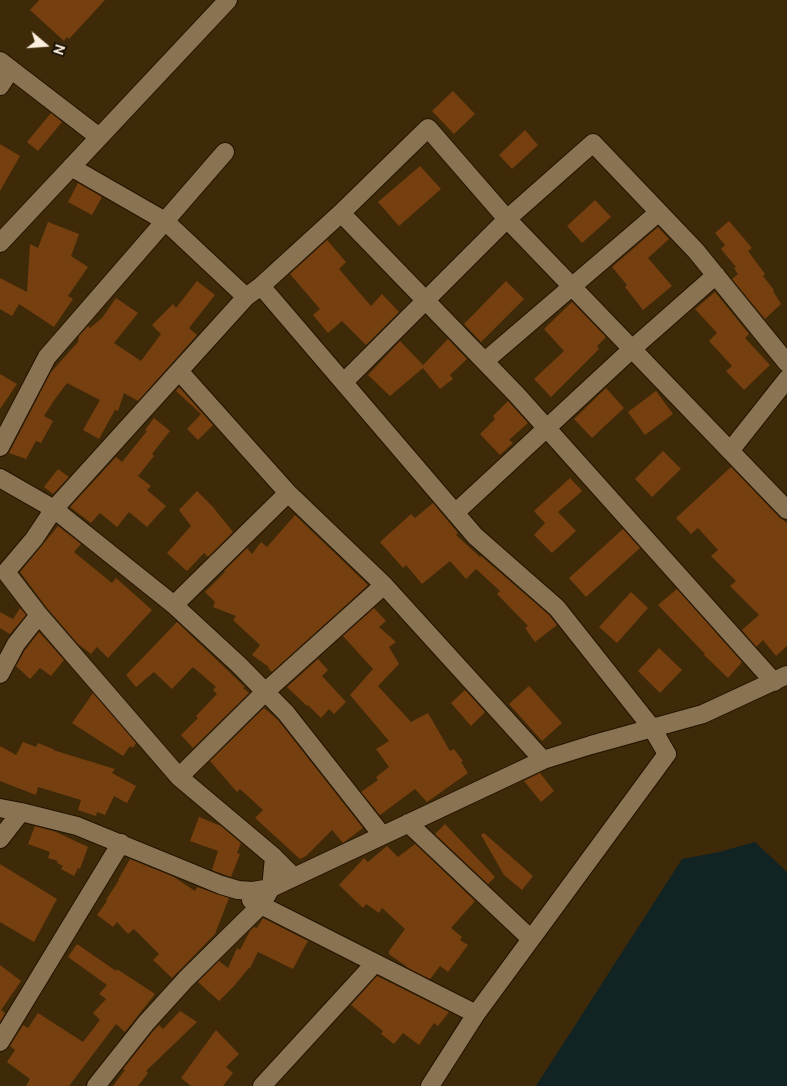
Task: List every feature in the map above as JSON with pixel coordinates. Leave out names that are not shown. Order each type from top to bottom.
[{"type":"street","points":[[0,243],[228,0]]},
{"type":"street","points":[[0,86],[5,65],[99,137]]},
{"type":"street","points":[[294,877],[274,857],[179,777],[39,615],[3,569],[34,539],[54,509],[246,297],[261,286],[341,213],[428,128],[507,219],[787,510]]},
{"type":"street","points":[[344,382],[507,219],[593,143],[696,251],[787,363]]},
{"type":"street","points":[[0,447],[48,357],[224,152]]},
{"type":"street","points":[[71,167],[165,222],[246,297]]},
{"type":"street","points":[[485,361],[659,212]]},
{"type":"street","points":[[0,808],[77,826],[238,890],[253,891],[271,888],[543,760],[703,714],[780,678],[485,361],[341,213]]},
{"type":"street","points":[[455,513],[632,349],[716,275]]},
{"type":"street","points":[[261,286],[475,536],[558,608],[652,728],[666,754],[476,1014],[430,1086]]},
{"type":"street","points":[[179,371],[288,493],[384,585],[543,760]]},
{"type":"street","points":[[730,451],[787,379]]},
{"type":"street","points":[[0,478],[54,509],[174,605],[239,665],[286,713],[382,835]]},
{"type":"street","points":[[174,605],[288,493]]},
{"type":"street","points":[[179,777],[265,692],[384,585]]},
{"type":"street","points":[[0,674],[16,644],[39,615]]},
{"type":"street","points":[[0,839],[21,812]]},
{"type":"street","points":[[408,822],[531,939]]},
{"type":"street","points":[[0,1042],[121,843]]},
{"type":"street","points":[[96,1086],[146,1023],[179,986],[260,905],[271,888],[274,857]]},
{"type":"street","points":[[221,884],[476,1014]]},
{"type":"street","points":[[262,1086],[375,962]]},
{"type":"shaded area","points":[[755,842],[787,872],[787,1086],[536,1086],[682,859],[719,852]]},
{"type":"building","points":[[39,0],[105,0],[69,39],[67,37],[64,41],[30,10]]},
{"type":"building","points":[[453,91],[475,114],[454,134],[432,111]]},
{"type":"building","points":[[51,113],[62,122],[38,151],[27,142]]},
{"type":"building","points":[[525,130],[538,145],[512,169],[499,155]]},
{"type":"building","points":[[0,144],[20,156],[0,191]]},
{"type":"building","points":[[420,166],[441,189],[399,226],[378,202]]},
{"type":"building","points":[[78,183],[102,197],[92,215],[68,202]]},
{"type":"building","points":[[595,200],[611,217],[582,243],[567,226]]},
{"type":"building","points":[[729,221],[752,248],[748,251],[765,274],[763,276],[774,290],[781,304],[765,319],[732,279],[738,274],[734,268],[736,267],[721,249],[725,245],[715,233]]},
{"type":"building","points":[[48,222],[79,234],[71,256],[88,267],[68,296],[73,299],[54,327],[19,304],[12,316],[0,309],[0,278],[27,292],[30,244],[38,248]]},
{"type":"building","points":[[658,227],[669,239],[648,258],[672,286],[643,310],[625,287],[627,285],[612,267]]},
{"type":"building","points":[[327,240],[346,262],[339,269],[371,306],[382,294],[399,312],[366,345],[342,321],[328,333],[313,315],[320,309],[290,274]]},
{"type":"building","points":[[197,281],[215,295],[189,328],[197,335],[138,401],[124,393],[118,411],[115,410],[99,439],[83,430],[100,400],[67,383],[44,416],[53,421],[41,443],[36,441],[26,459],[9,453],[51,372],[78,342],[79,336],[88,326],[90,328],[102,318],[116,298],[138,313],[114,343],[141,361],[161,334],[152,325],[173,304],[176,308]]},
{"type":"building","points":[[506,281],[524,299],[481,342],[464,324]]},
{"type":"building","points":[[715,292],[749,334],[745,338],[770,365],[744,390],[726,371],[732,366],[709,341],[717,333],[695,309]]},
{"type":"building","points":[[572,302],[606,337],[597,346],[599,349],[551,397],[534,379],[564,351],[544,329]]},
{"type":"building","points":[[448,339],[467,359],[450,375],[453,379],[440,389],[423,368],[390,396],[368,375],[400,341],[423,365]]},
{"type":"building","points":[[0,374],[17,384],[0,409]]},
{"type":"building","points":[[179,387],[213,425],[198,440],[187,429],[201,414],[176,391]]},
{"type":"building","points":[[606,388],[624,408],[592,438],[574,419]]},
{"type":"building","points":[[656,391],[673,414],[645,435],[628,412]]},
{"type":"building","points":[[508,401],[528,423],[509,440],[513,443],[500,455],[480,434],[495,419],[493,416]]},
{"type":"building","points":[[154,418],[170,431],[138,476],[151,486],[147,490],[166,506],[147,527],[129,512],[117,527],[100,513],[91,523],[70,507],[116,457],[122,462],[147,431],[145,430]]},
{"type":"building","points":[[663,451],[681,469],[652,497],[635,479]]},
{"type":"building","points":[[731,467],[787,523],[787,646],[776,656],[763,640],[756,647],[742,630],[759,615],[730,586],[736,581],[711,556],[718,550],[698,528],[691,534],[676,518]]},
{"type":"building","points":[[58,469],[69,477],[53,494],[44,487]]},
{"type":"building","points":[[570,478],[582,491],[558,512],[576,531],[552,553],[534,535],[545,523],[534,511]]},
{"type":"building","points":[[197,491],[233,532],[208,557],[204,553],[187,571],[167,553],[191,526],[179,510]]},
{"type":"building","points":[[433,503],[458,533],[456,535],[549,615],[557,625],[535,642],[525,628],[528,626],[497,594],[500,591],[476,569],[466,579],[450,561],[422,584],[406,565],[403,568],[380,542],[411,514],[415,518]]},
{"type":"building","points":[[295,515],[368,585],[272,672],[269,667],[252,655],[260,645],[233,620],[236,616],[213,607],[215,602],[205,592],[247,548],[252,554],[261,542],[267,547]]},
{"type":"building","points":[[58,526],[81,544],[74,552],[112,583],[116,578],[152,610],[108,658],[97,647],[91,654],[78,644],[47,608],[20,572]]},
{"type":"building","points":[[623,529],[640,548],[586,597],[569,578]]},
{"type":"building","points":[[677,589],[742,662],[728,678],[658,605]]},
{"type":"building","points":[[631,592],[648,608],[617,643],[599,627]]},
{"type":"building","points":[[20,608],[26,615],[10,634],[0,628],[0,612],[13,619]]},
{"type":"building","points":[[374,608],[386,621],[379,627],[396,642],[389,647],[399,664],[378,686],[411,722],[428,713],[450,751],[454,749],[463,761],[461,762],[468,773],[427,802],[415,789],[380,815],[361,792],[378,780],[376,777],[389,767],[376,749],[389,741],[350,695],[373,669],[343,636]]},
{"type":"building","points":[[177,622],[249,693],[193,748],[181,735],[198,718],[196,716],[217,694],[213,690],[216,687],[193,667],[172,689],[154,672],[136,687],[126,675]]},
{"type":"building","points":[[39,632],[64,660],[51,676],[40,668],[30,679],[16,666],[25,650]]},
{"type":"building","points":[[659,648],[682,670],[660,693],[638,671]]},
{"type":"building","points":[[318,659],[328,670],[322,676],[346,702],[334,714],[329,709],[321,718],[287,687]]},
{"type":"building","points":[[529,686],[562,723],[542,741],[509,704]]},
{"type":"building","points":[[465,690],[485,712],[471,726],[451,703]]},
{"type":"building","points":[[93,693],[136,743],[133,748],[130,746],[123,756],[72,723]]},
{"type":"building","points":[[264,708],[278,720],[363,828],[343,843],[332,830],[306,856],[300,859],[255,818],[263,810],[240,789],[237,792],[210,761]]},
{"type":"building","points":[[23,742],[36,747],[38,743],[53,750],[115,769],[112,773],[136,786],[127,803],[114,796],[105,815],[97,812],[96,816],[78,810],[81,800],[38,787],[36,795],[0,781],[0,746],[16,755]]},
{"type":"building","points":[[540,773],[554,791],[541,802],[524,781]]},
{"type":"building","points":[[199,817],[221,826],[241,843],[237,853],[240,854],[231,877],[212,870],[218,851],[190,841]]},
{"type":"building","points":[[445,824],[495,877],[488,884],[435,834]]},
{"type":"building","points":[[35,826],[56,832],[88,847],[80,869],[78,868],[74,876],[61,869],[63,866],[57,863],[58,861],[48,858],[50,852],[28,844]]},
{"type":"building","points":[[484,833],[533,876],[522,890],[504,875],[481,835]]},
{"type":"building","points":[[415,844],[475,901],[451,928],[462,937],[460,940],[468,945],[448,972],[440,966],[430,979],[410,969],[389,954],[389,951],[405,929],[382,908],[379,913],[366,904],[363,908],[339,885],[364,858],[368,862],[387,846],[398,857]]},
{"type":"building","points":[[130,859],[174,877],[195,891],[197,887],[229,898],[215,934],[172,978],[153,960],[159,954],[134,929],[128,934],[117,922],[113,927],[97,915],[107,901]]},
{"type":"building","points":[[0,864],[57,899],[34,942],[0,922]]},
{"type":"building","points":[[263,918],[308,941],[293,969],[258,952],[250,968],[219,1001],[198,982],[219,961],[228,968],[237,948],[240,950],[250,931],[254,927],[257,928]]},
{"type":"building","points":[[77,944],[116,971],[117,969],[155,994],[125,1032],[116,1024],[69,1086],[26,1086],[30,1079],[7,1062],[15,1050],[10,1046],[23,1025],[28,1028],[38,1013],[83,1042],[100,1020],[93,1013],[106,999],[99,994],[107,985],[68,957]]},
{"type":"building","points":[[0,965],[21,981],[1,1010],[5,1013],[0,1022]]},
{"type":"building","points":[[377,976],[449,1012],[438,1026],[434,1023],[419,1045],[403,1033],[394,1044],[381,1034],[383,1031],[351,1005]]},
{"type":"building","points":[[180,1011],[197,1022],[146,1071],[148,1073],[138,1086],[113,1086],[125,1070],[123,1069],[154,1030],[159,1025],[163,1029]]},
{"type":"building","points":[[216,1030],[239,1054],[226,1067],[233,1073],[223,1086],[191,1086],[181,1078]]}]
